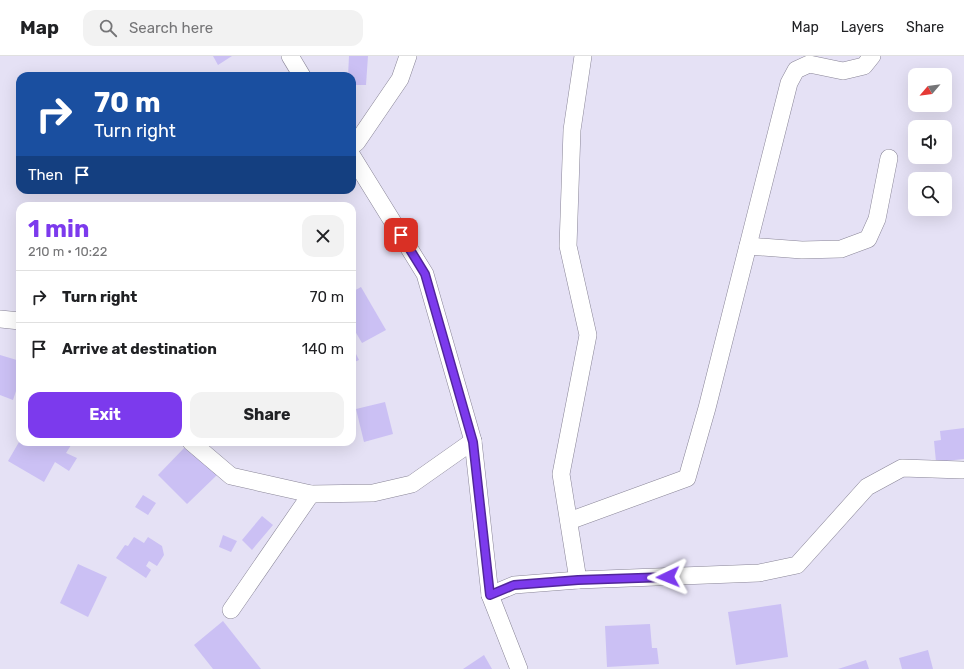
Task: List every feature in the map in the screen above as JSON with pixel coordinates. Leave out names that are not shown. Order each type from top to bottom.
[{"type":"street","points":[[290,56],[300,72]]},
{"type":"street","points":[[356,143],[400,79],[408,56]]},
{"type":"street","points":[[578,580],[561,474],[588,335],[568,246],[572,130],[584,56]]},
{"type":"street","points":[[569,521],[687,478],[707,408],[789,83],[796,70],[809,64],[843,71],[864,66],[872,56]]},
{"type":"street","points":[[748,246],[802,250],[841,249],[868,239],[877,219],[889,158]]},
{"type":"street","points":[[356,162],[425,274],[473,442],[490,595],[519,669]]},
{"type":"street","points":[[0,319],[16,321]]},
{"type":"street","points":[[196,446],[231,476],[311,494],[373,493],[412,484],[473,442]]},
{"type":"street","points":[[490,595],[514,585],[578,580],[759,573],[797,565],[866,487],[902,468],[962,470]]},
{"type":"street","points":[[231,610],[311,494]]},
{"type":"building","points":[[213,56],[232,56],[218,65]]},
{"type":"building","points":[[349,56],[368,56],[366,85],[356,85],[356,72],[348,72]]},
{"type":"building","points":[[361,287],[386,330],[362,343],[356,333],[356,290]]},
{"type":"building","points":[[356,354],[359,360],[356,361]]},
{"type":"building","points":[[0,355],[16,360],[16,391],[13,400],[0,395]]},
{"type":"building","points":[[385,402],[393,434],[364,442],[356,409]]},
{"type":"building","points":[[964,428],[964,459],[936,462],[934,441],[941,440],[940,431]]},
{"type":"building","points":[[17,446],[70,446],[66,453],[77,458],[69,471],[55,462],[44,482],[8,461]]},
{"type":"building","points":[[186,446],[188,446],[217,475],[187,504],[158,475]]},
{"type":"building","points":[[143,495],[156,503],[148,515],[135,507]]},
{"type":"building","points":[[262,516],[273,525],[252,550],[242,540]]},
{"type":"building","points":[[223,535],[237,541],[231,552],[219,547]]},
{"type":"building","points":[[134,537],[144,543],[148,537],[162,546],[164,555],[157,566],[149,561],[146,566],[151,570],[146,578],[116,558],[125,545],[128,546]]},
{"type":"building","points":[[78,564],[107,577],[88,617],[60,603]]},
{"type":"building","points":[[781,604],[788,657],[736,665],[728,612]]},
{"type":"building","points":[[223,621],[261,669],[213,669],[194,645]]},
{"type":"building","points":[[650,624],[652,648],[657,648],[659,664],[607,667],[605,626]]},
{"type":"building","points":[[928,650],[933,669],[902,669],[899,658]]},
{"type":"building","points":[[484,655],[492,669],[463,669]]},
{"type":"building","points":[[866,660],[869,669],[838,669]]},
{"type":"route","points":[[401,235],[425,274],[473,442],[490,595],[514,585],[578,580],[668,577]]}]
